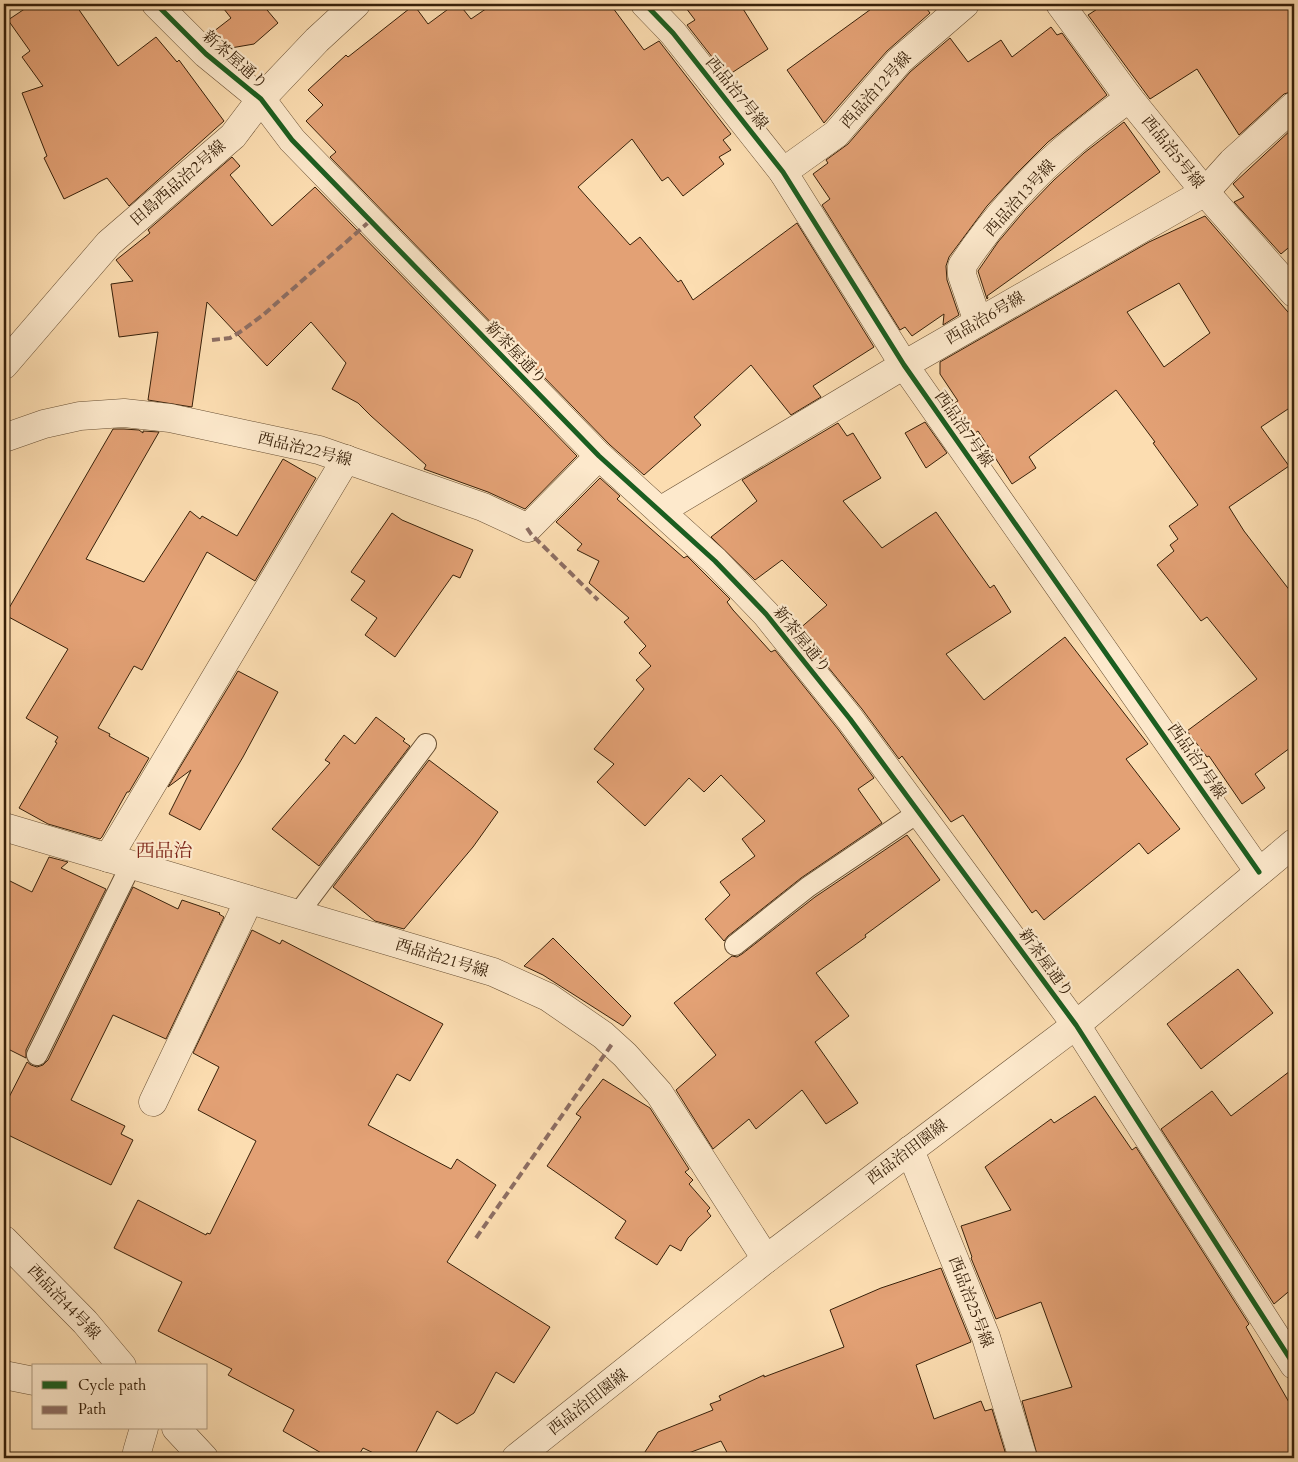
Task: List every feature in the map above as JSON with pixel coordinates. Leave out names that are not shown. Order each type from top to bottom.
[{"type":"street","name":"新茶屋通り","points":[[156,4],[206,54],[261,99],[292,140],[599,456],[715,561],[766,614],[850,719],[1076,1025],[1294,1365]]},
{"type":"street","name":"田島西品治2号線","points":[[4,365],[109,243],[233,136],[261,99],[317,40],[356,4]]},
{"type":"street","name":"西品治7号線","points":[[645,4],[673,33],[783,172],[904,365],[1259,872]]},
{"type":"street","name":"西品治12号線","points":[[783,172],[836,134],[899,61],[965,4]]},
{"type":"street","name":"西品治5号線","points":[[1072,8],[1129,98],[1205,192],[1289,278]]},
{"type":"street","name":"西品治13号線","points":[[978,322],[962,275],[964,262],[1034,178],[1073,142],[1129,98]]},
{"type":"street","name":"西品治6号線","points":[[660,511],[904,365],[1205,192],[1232,162],[1294,106]]},
{"type":"street","name":"西品治22号線","points":[[4,438],[44,424],[80,416],[124,413],[170,418],[319,450],[483,507],[528,528],[599,456]]},
{"type":"street","points":[[120,862],[346,459]]},
{"type":"street","name":"西品治21号線","points":[[4,827],[493,972],[548,997],[603,1035],[625,1054],[659,1093],[766,1259]]},
{"type":"street","name":"西品治田園線","points":[[516,1458],[766,1259],[1076,1025],[1294,843]]},
{"type":"street","points":[[153,1102],[249,900]]},
{"type":"street","name":"西品治25号線","points":[[910,1150],[986,1337],[1023,1458]]},
{"type":"street","name":"西品治44号線","points":[[4,1240],[85,1322],[120,1364]]},
{"type":"street","points":[[4,1375],[32,1381]]},
{"type":"street","points":[[138,1458],[137,1452],[143,1430]]},
{"type":"street","points":[[178,1430],[204,1458]]},
{"type":"lane","points":[[297,915],[426,744]]},
{"type":"lane","points":[[735,946],[808,887],[919,812]]},
{"type":"lane","points":[[37,1055],[120,862]]},
{"type":"building","points":[[32,4],[75,4],[118,66],[156,37],[177,62],[179,60],[224,121],[129,206],[107,178],[64,199],[44,158],[47,156],[22,93],[43,86],[22,57],[30,51],[8,20]]},
{"type":"building","points":[[220,4],[262,4],[278,23],[254,44],[225,49],[209,35],[231,18]]},
{"type":"building","points":[[455,4],[459,4],[471,19],[493,4],[610,4],[644,50],[659,41],[731,134],[723,140],[731,150],[719,157],[724,164],[683,196],[668,177],[662,181],[632,139],[578,187],[630,245],[640,237],[678,282],[681,280],[693,300],[797,223],[874,347],[813,386],[821,397],[791,415],[751,365],[694,417],[701,425],[644,475],[610,445],[330,157],[336,152],[306,121],[323,105],[308,90],[346,55],[348,57],[414,5],[428,24]]},
{"type":"building","points":[[683,4],[740,4],[768,49],[727,76],[687,25],[695,20]]},
{"type":"building","points":[[878,4],[923,4],[930,13],[887,51],[824,123],[787,70]]},
{"type":"building","points":[[1105,4],[1294,4],[1294,91],[1284,94],[1239,135],[1197,69],[1150,99],[1088,15]]},
{"type":"building","points":[[1051,27],[1057,35],[1062,33],[1107,95],[1048,142],[987,206],[949,257],[946,266],[947,280],[959,315],[943,325],[944,314],[912,336],[905,327],[900,330],[822,205],[830,199],[813,174],[828,163],[826,160],[848,144],[910,72],[950,38],[968,62],[1001,40],[1012,57]]},
{"type":"building","points":[[1124,122],[1160,172],[987,296],[987,299],[978,271],[998,242],[1054,180],[1084,153]]},
{"type":"building","points":[[1294,127],[1294,243],[1281,254],[1234,202],[1244,197],[1233,184]]},
{"type":"building","points":[[232,157],[240,166],[230,175],[272,226],[315,187],[577,456],[525,509],[488,492],[424,469],[426,465],[358,403],[332,389],[346,363],[311,322],[267,366],[207,302],[192,407],[148,400],[158,332],[119,337],[111,284],[133,281],[116,260],[150,233],[148,230]]},
{"type":"building","points":[[1205,216],[1294,319],[1294,405],[1261,427],[1289,466],[1229,507],[1244,531],[1294,596],[1294,745],[1255,774],[1265,788],[1242,804],[1209,756],[1207,757],[1187,731],[1257,679],[1207,617],[1201,621],[1157,565],[1174,551],[1170,545],[1178,539],[1169,526],[1198,505],[1153,443],[1155,442],[1116,390],[1029,457],[1036,468],[1012,484],[978,431],[972,435],[951,405],[958,401],[940,374],[940,362],[1149,242]],"holes":[[[1179,283],[1210,333],[1164,367],[1127,312]]]},
{"type":"building","points":[[925,422],[947,453],[926,468],[905,433]]},
{"type":"building","points":[[838,423],[847,436],[853,433],[881,478],[843,501],[882,548],[936,512],[990,588],[994,585],[1011,612],[946,654],[984,700],[1065,637],[1148,744],[1126,759],[1180,829],[1148,854],[1139,843],[1044,920],[1036,910],[1032,913],[963,815],[951,822],[902,756],[899,759],[862,709],[798,630],[827,605],[782,560],[755,580],[711,537],[757,501],[742,480]]},
{"type":"building","points":[[113,429],[139,430],[143,433],[143,431],[159,432],[86,559],[144,582],[190,511],[200,519],[202,516],[237,536],[283,459],[316,478],[255,581],[207,552],[142,670],[134,666],[98,728],[149,758],[100,839],[48,824],[19,808],[57,743],[55,742],[58,737],[26,718],[68,649],[5,615]]},
{"type":"building","points":[[600,478],[620,496],[617,499],[684,558],[687,556],[730,599],[727,602],[733,610],[771,652],[775,650],[838,729],[874,778],[858,789],[882,823],[801,878],[724,941],[705,919],[730,895],[720,882],[755,856],[742,839],[765,821],[721,775],[704,792],[689,778],[645,826],[597,782],[614,764],[594,749],[644,689],[636,680],[651,666],[639,653],[646,646],[624,622],[629,618],[589,583],[599,561],[577,550],[582,544],[556,522]]},
{"type":"building","points":[[392,513],[402,520],[473,550],[460,578],[453,575],[395,657],[365,635],[377,618],[351,600],[365,581],[351,572]]},
{"type":"building","points":[[238,671],[278,692],[243,757],[200,830],[169,814],[191,770],[168,787]]},
{"type":"building","points":[[376,717],[405,739],[403,741],[410,746],[319,866],[272,829],[330,763],[325,760],[344,735],[355,744]]},
{"type":"building","points":[[429,760],[498,812],[473,847],[404,929],[375,921],[333,887]]},
{"type":"building","points":[[907,835],[940,880],[816,973],[849,1016],[815,1042],[858,1103],[826,1124],[802,1090],[756,1129],[749,1119],[713,1149],[676,1090],[716,1055],[674,1003],[732,956],[737,957],[742,954],[815,897]]},
{"type":"building","points":[[49,857],[68,862],[61,868],[106,889],[26,1050],[26,1058],[4,1047],[4,878],[32,892]]},
{"type":"building","points":[[133,887],[178,909],[182,900],[220,913],[224,917],[166,1039],[113,1015],[71,1100],[125,1126],[121,1134],[133,1140],[111,1185],[4,1133],[4,1107],[27,1062],[37,1067],[43,1065],[48,1060]]},
{"type":"building","points":[[252,930],[280,944],[282,940],[443,1024],[410,1081],[397,1074],[368,1125],[451,1169],[457,1159],[496,1185],[447,1262],[550,1327],[514,1383],[496,1372],[474,1413],[457,1424],[437,1411],[413,1458],[384,1458],[363,1448],[357,1458],[330,1458],[283,1431],[294,1410],[228,1375],[232,1369],[158,1331],[182,1282],[114,1248],[138,1200],[206,1235],[207,1233],[210,1234],[256,1141],[198,1110],[219,1067],[193,1053]]},
{"type":"building","points":[[553,938],[631,1016],[623,1026],[543,975],[524,966]]},
{"type":"building","points":[[1238,969],[1273,1013],[1201,1069],[1167,1024]]},
{"type":"building","points":[[1294,1068],[1294,1287],[1274,1304],[1161,1129],[1212,1091],[1231,1116]]},
{"type":"building","points":[[603,1079],[650,1108],[689,1169],[685,1172],[693,1180],[689,1184],[710,1208],[707,1211],[711,1216],[688,1238],[681,1251],[670,1245],[657,1265],[615,1238],[626,1221],[547,1166],[581,1117],[576,1114]]},
{"type":"building","points":[[1095,1096],[1132,1150],[1136,1147],[1249,1324],[1246,1327],[1294,1411],[1294,1458],[1038,1458],[1022,1401],[1072,1387],[1041,1302],[996,1319],[971,1258],[961,1226],[1011,1210],[985,1167],[1051,1119],[1054,1123]]},
{"type":"building","points":[[941,1268],[971,1342],[916,1365],[934,1419],[981,1401],[985,1411],[992,1409],[1007,1458],[730,1458],[721,1441],[675,1458],[641,1458],[658,1432],[713,1410],[710,1404],[721,1400],[719,1396],[764,1375],[764,1377],[844,1347],[830,1310],[881,1288]]},
{"type":"marked path","points":[[212,340],[230,338],[263,315],[370,221]]},
{"type":"marked path","points":[[527,528],[598,600]]},
{"type":"marked path","points":[[476,1238],[612,1044]]},
{"type":"cycle path","points":[[156,4],[206,54],[261,99],[292,140],[599,456],[715,561],[766,614],[850,719],[1076,1025],[1294,1365]]},
{"type":"cycle path","points":[[645,4],[673,33],[783,172],[904,365],[1259,872]]},
{"type":"district","name":"西品治","points":[[164,851]]}]
